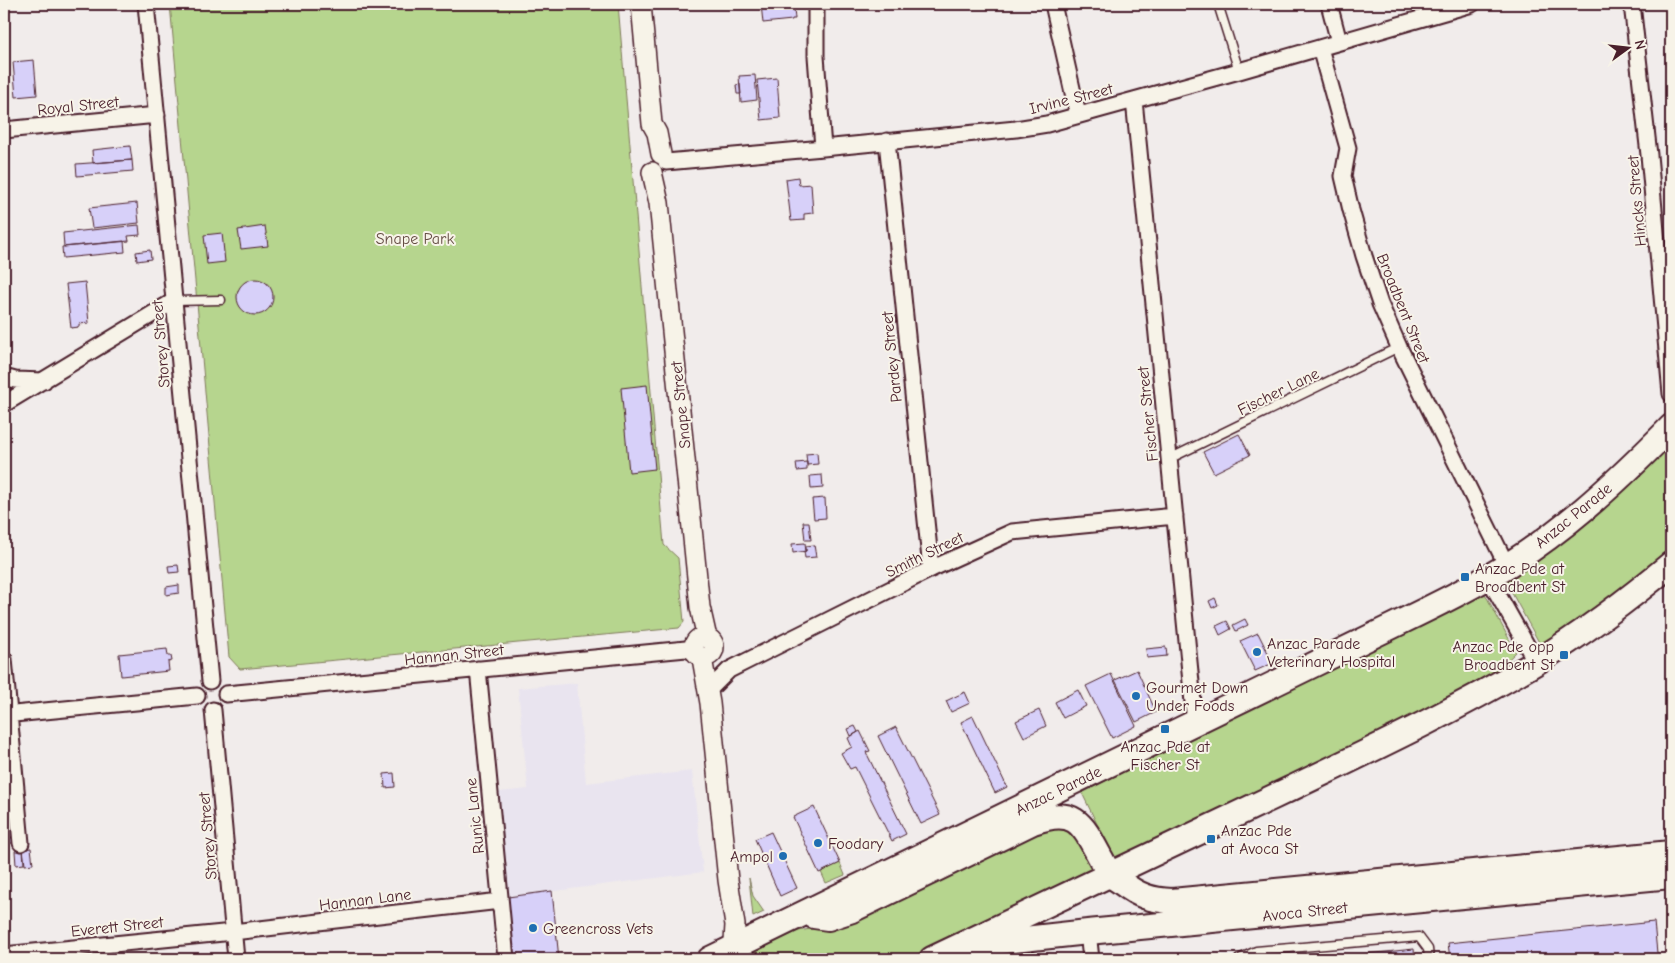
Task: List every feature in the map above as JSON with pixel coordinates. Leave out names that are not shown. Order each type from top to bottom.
[{"type":"main road","name":"Anzac Parade","points":[[710,959],[733,954],[802,915],[1403,622],[1497,572],[1548,538],[1586,507],[1629,469],[1671,427]]},
{"type":"main road","points":[[932,959],[1427,722],[1536,662],[1585,630],[1671,564]]},
{"type":"main road","points":[[802,915],[828,918],[852,910],[1027,825],[1056,815],[1077,821],[1090,839],[1110,874]]},
{"type":"main road","points":[[1161,851],[1148,867],[1148,875],[1155,889],[1172,901]]},
{"type":"main road","name":"Avoca Street","points":[[942,959],[982,946],[1005,941],[1088,932],[1671,853]]},
{"type":"main road","name":"Avoca Street","points":[[1110,874],[1138,894],[1154,900],[1172,901],[1671,876]]},
{"type":"street","name":"Storey Street","points":[[146,4],[210,681]]},
{"type":"street","name":"Snape Street","points":[[640,4],[652,124],[657,133],[663,189],[659,202],[700,608],[699,648],[710,696],[727,871],[735,924],[733,954]]},
{"type":"street","points":[[816,4],[816,56],[823,148]]},
{"type":"street","points":[[1053,4],[1078,115]]},
{"type":"street","points":[[1329,4],[1338,42]]},
{"type":"street","name":"Irvine Street","points":[[659,163],[1016,129],[1047,124],[1239,72],[1472,4]]},
{"type":"street","name":"Hincks Street","points":[[1632,4],[1649,155],[1671,394]]},
{"type":"street","name":"Broadbent Street","points":[[1320,48],[1348,148],[1343,176],[1364,256],[1380,304],[1536,662]]},
{"type":"street","name":"Fischer Street","points":[[1134,100],[1195,724]]},
{"type":"street","name":"Royal Street","points":[[4,130],[157,115]]},
{"type":"street","name":"Pardey Street","points":[[887,141],[930,569]]},
{"type":"street","points":[[4,404],[174,301]]},
{"type":"street","points":[[4,377],[15,380],[44,380]]},
{"type":"street","name":"Smith Street","points":[[710,696],[730,670],[930,569],[1012,532],[1175,516]]},
{"type":"street","name":"Hannan Street","points":[[226,694],[699,648]]},
{"type":"street","points":[[4,659],[6,715],[21,843]]},
{"type":"street","name":"Runic Lane","points":[[478,669],[506,959]]},
{"type":"street","points":[[210,681],[221,684],[226,694],[226,700],[223,705],[213,710],[202,707],[197,696],[200,686],[210,681]]},
{"type":"street","points":[[6,715],[197,696]]},
{"type":"street","name":"Storey Street","points":[[213,710],[236,959]]},
{"type":"street","name":"Hannan Lane","points":[[234,932],[500,901]]},
{"type":"street","name":"Everett Street","points":[[4,955],[31,956],[234,932]]},
{"type":"street","points":[[1088,932],[1091,959]]},
{"type":"lane","points":[[1218,4],[1239,72]]},
{"type":"lane","points":[[174,301],[221,300]]},
{"type":"lane","name":"Fischer Lane","points":[[1169,459],[1399,347]]},
{"type":"lane","points":[[1239,959],[1256,950],[1419,937],[1428,948],[1429,959]]},
{"type":"shaded area","points":[[577,683],[586,783],[692,771],[703,872],[508,897],[499,792],[528,789],[518,688]]},
{"type":"green space","name":"Snape Park","points":[[170,4],[618,4],[664,545],[678,558],[684,622],[679,628],[240,669],[229,657]]},
{"type":"green space","points":[[1671,435],[1671,551],[1595,610],[1541,646],[1503,577]]},
{"type":"green space","points":[[1483,590],[1516,652],[1484,683],[1295,777],[1114,859],[1082,793]]},
{"type":"green space","points":[[1055,824],[1079,836],[1093,864],[1089,873],[908,959],[745,959],[748,955],[798,931],[830,926]]},
{"type":"green space","points":[[840,863],[845,875],[826,883],[821,872]]},
{"type":"green space","points":[[749,878],[753,896],[764,912],[753,917]]},
{"type":"building","points":[[761,4],[796,4],[794,8],[795,19],[763,23]]},
{"type":"building","points":[[4,57],[8,95],[4,95]]},
{"type":"building","points":[[34,60],[37,95],[16,97],[13,62]]},
{"type":"building","points":[[755,75],[757,100],[741,102],[739,76]]},
{"type":"building","points":[[777,78],[780,118],[761,120],[757,80]]},
{"type":"building","points":[[740,84],[741,94],[737,94],[736,85]]},
{"type":"building","points":[[130,146],[132,160],[93,163],[92,150]]},
{"type":"building","points":[[132,160],[133,171],[77,176],[76,164]]},
{"type":"building","points":[[798,177],[799,185],[811,184],[813,213],[804,214],[804,220],[791,221],[786,179]]},
{"type":"building","points":[[137,203],[139,223],[92,228],[89,208]]},
{"type":"building","points":[[139,225],[140,235],[128,236],[129,241],[64,247],[63,233]]},
{"type":"building","points":[[265,226],[268,246],[241,249],[238,230]]},
{"type":"building","points":[[222,233],[225,262],[207,264],[204,235]]},
{"type":"building","points":[[124,241],[125,252],[63,258],[62,247]]},
{"type":"building","points":[[150,250],[151,259],[137,261],[136,252]]},
{"type":"building","points":[[255,279],[262,280],[268,284],[272,290],[272,304],[268,310],[262,314],[255,315],[248,314],[242,310],[238,304],[237,297],[238,290],[242,284],[248,280]]},
{"type":"building","points":[[85,282],[89,323],[79,324],[79,327],[71,328],[66,284]]},
{"type":"building","points":[[647,385],[655,469],[629,472],[621,388]]},
{"type":"building","points":[[1239,434],[1250,455],[1214,473],[1203,452]]},
{"type":"building","points":[[817,453],[818,464],[807,465],[806,454]]},
{"type":"building","points":[[807,462],[807,470],[797,471],[796,463]]},
{"type":"building","points":[[822,475],[823,488],[811,489],[810,476]]},
{"type":"building","points":[[825,498],[826,518],[814,519],[812,499]]},
{"type":"building","points":[[803,522],[809,522],[811,540],[805,540]]},
{"type":"building","points":[[805,543],[806,551],[793,553],[792,544]]},
{"type":"building","points":[[814,545],[816,557],[805,558],[804,551],[806,551],[806,546]]},
{"type":"building","points":[[178,565],[179,572],[169,573],[168,566]]},
{"type":"building","points":[[179,585],[179,593],[166,595],[166,587]]},
{"type":"building","points":[[1215,598],[1218,605],[1212,608],[1209,601]]},
{"type":"building","points":[[1245,619],[1248,625],[1236,631],[1233,625]]},
{"type":"building","points":[[1227,621],[1231,629],[1220,635],[1216,626]]},
{"type":"building","name":"Anzac Parade Veterinary Hospital","points":[[1258,633],[1273,663],[1255,671],[1240,641]]},
{"type":"building","points":[[1166,647],[1167,656],[1147,658],[1146,649]]},
{"type":"building","points":[[167,649],[168,656],[171,656],[172,661],[168,662],[169,671],[121,676],[119,654]]},
{"type":"building","name":"Gourmet Down Under Foods","points":[[1137,670],[1156,712],[1136,722],[1115,680]]},
{"type":"building","points":[[1111,674],[1136,726],[1112,738],[1086,686]]},
{"type":"building","points":[[1078,690],[1086,706],[1063,718],[1055,702]]},
{"type":"building","points":[[965,692],[970,703],[951,712],[946,701]]},
{"type":"building","points":[[1039,710],[1046,726],[1024,737],[1016,721]]},
{"type":"building","points":[[973,716],[1007,787],[995,793],[961,722]]},
{"type":"building","points":[[855,726],[858,732],[851,736],[848,729]]},
{"type":"building","points":[[896,727],[940,815],[921,824],[878,736]]},
{"type":"building","points":[[860,731],[870,751],[866,752],[906,834],[892,841],[855,767],[850,769],[841,753],[852,747],[848,738]]},
{"type":"building","points":[[394,773],[395,787],[385,788],[384,774]]},
{"type":"building","name":"Foodary","points":[[814,807],[840,863],[819,873],[793,817]]},
{"type":"building","points":[[14,819],[16,837],[4,838],[4,820]]},
{"type":"building","points":[[771,832],[797,888],[780,896],[755,839]]},
{"type":"building","points":[[16,837],[16,843],[8,843],[9,849],[4,850],[4,838]]},
{"type":"building","points":[[31,848],[33,864],[25,865],[23,849]]},
{"type":"building","points":[[23,850],[24,864],[16,865],[15,851]]},
{"type":"building","name":"Greencross Vets","points":[[552,891],[559,959],[513,959],[508,897]]},
{"type":"building","points":[[1654,922],[1657,953],[1659,953],[1660,959],[1450,959],[1448,943]]},
{"type":"building","points":[[1414,949],[1415,959],[1338,959],[1338,957]]},
{"type":"place","name":"Anzac Pde at Broadbent St","points":[[1465,577]]},
{"type":"place","name":"Anzac Parade Veterinary Hospital","points":[[1257,652]]},
{"type":"place","name":"Anzac Pde opp Broadbent St","points":[[1564,655]]},
{"type":"place","name":"Gourmet Down Under Foods","points":[[1136,696]]},
{"type":"place","name":"Anzac Pde at Fischer St","points":[[1165,729]]},
{"type":"place","name":"Anzac Pde at Avoca St","points":[[1211,839]]},
{"type":"place","name":"Foodary","points":[[818,843]]},
{"type":"place","name":"Ampol","points":[[783,856]]},
{"type":"place","name":"Greencross Vets","points":[[533,928]]}]
